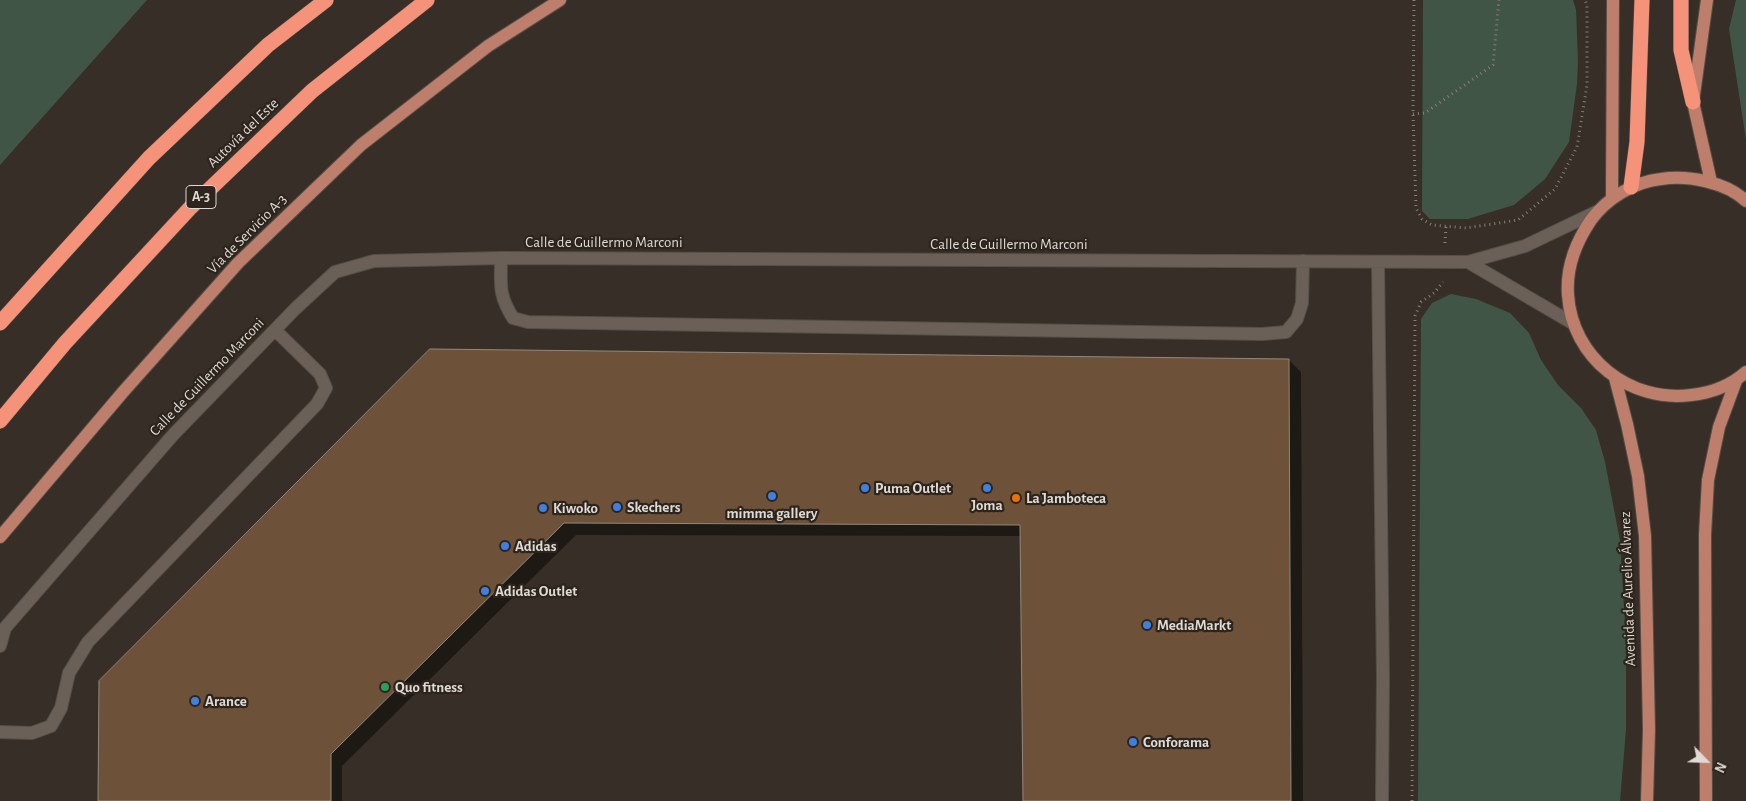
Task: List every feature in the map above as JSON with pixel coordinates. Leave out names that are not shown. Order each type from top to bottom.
[{"type":"highway","points":[[0,324],[149,158],[268,45],[326,0]]},
{"type":"highway","name":"Autovía del Este","points":[[0,421],[65,343],[191,207],[312,92],[427,0]]},
{"type":"highway","points":[[1631,187],[1637,142],[1642,0]]},
{"type":"highway","points":[[1681,0],[1681,50],[1693,102]]},
{"type":"main road","name":"Vía de Servicio A-3","points":[[0,537],[238,263],[361,145],[488,46],[560,0]]},
{"type":"main road","points":[[1612,199],[1613,0]]},
{"type":"main road","points":[[1707,0],[1693,102],[1711,182]]},
{"type":"main road","points":[[1746,202],[1711,182],[1675,177],[1652,180],[1631,187],[1598,211],[1580,236],[1570,264],[1568,295],[1574,324],[1590,354],[1614,378],[1643,392],[1675,397],[1707,394],[1736,381],[1746,372]]},
{"type":"main road","name":"Avenida de Aurelio Álvarez","points":[[1614,378],[1627,424],[1638,476],[1645,536],[1649,730],[1647,801]]},
{"type":"main road","points":[[1706,801],[1705,535],[1708,480],[1719,427],[1736,381]]},
{"type":"street","points":[[1468,262],[1525,246],[1598,211]]},
{"type":"street","points":[[501,258],[503,302],[513,318],[528,322],[1262,334],[1286,332],[1297,318],[1302,303],[1303,261]]},
{"type":"street","name":"Calle de Guillermo Marconi","points":[[0,646],[5,628],[173,435],[275,330],[335,272],[374,261],[501,258],[1468,262]]},
{"type":"street","points":[[1378,262],[1384,677],[1382,801]]},
{"type":"street","points":[[1468,262],[1574,324]]},
{"type":"street","points":[[0,732],[32,733],[51,726],[61,708],[69,673],[88,642],[317,404],[326,388],[320,374],[275,330]]},
{"type":"path","points":[[1414,0],[1413,114],[1416,208],[1422,219],[1432,225],[1466,228],[1518,220],[1555,189],[1577,147],[1587,86],[1587,5],[1585,0]]},
{"type":"path","points":[[1413,114],[1425,113],[1493,65],[1499,0]]},
{"type":"path","points":[[1412,801],[1415,316],[1421,302],[1434,293],[1443,283],[1446,226]]},
{"type":"green space","points":[[0,0],[147,0],[0,165]]},
{"type":"green space","points":[[1423,0],[1573,0],[1576,10],[1578,62],[1569,142],[1545,179],[1514,205],[1468,219],[1430,219],[1422,211]]},
{"type":"green space","points":[[1736,0],[1746,0],[1746,140],[1729,29]]},
{"type":"green space","points":[[1451,294],[1476,299],[1510,313],[1529,333],[1541,360],[1558,385],[1581,408],[1596,430],[1605,462],[1620,541],[1626,641],[1626,729],[1620,801],[1418,801],[1421,319],[1432,303]]},
{"type":"building","points":[[430,349],[1289,359],[1291,801],[1023,801],[1020,525],[564,523],[331,754],[331,801],[98,801],[99,681]]},
{"type":"place","name":"Puma Outlet","points":[[865,488]]},
{"type":"place","name":"Joma","points":[[987,488]]},
{"type":"place","name":"mimma gallery","points":[[772,496]]},
{"type":"place","name":"La Jamboteca","points":[[1016,498]]},
{"type":"place","name":"Skechers","points":[[617,507]]},
{"type":"place","name":"Kiwoko","points":[[543,508]]},
{"type":"place","name":"Adidas","points":[[505,546]]},
{"type":"place","name":"Adidas Outlet","points":[[485,591]]},
{"type":"place","name":"MediaMarkt","points":[[1147,625]]},
{"type":"place","name":"Quo fitness","points":[[385,687]]},
{"type":"place","name":"Arance","points":[[195,701]]},
{"type":"place","name":"Conforama","points":[[1133,742]]}]
